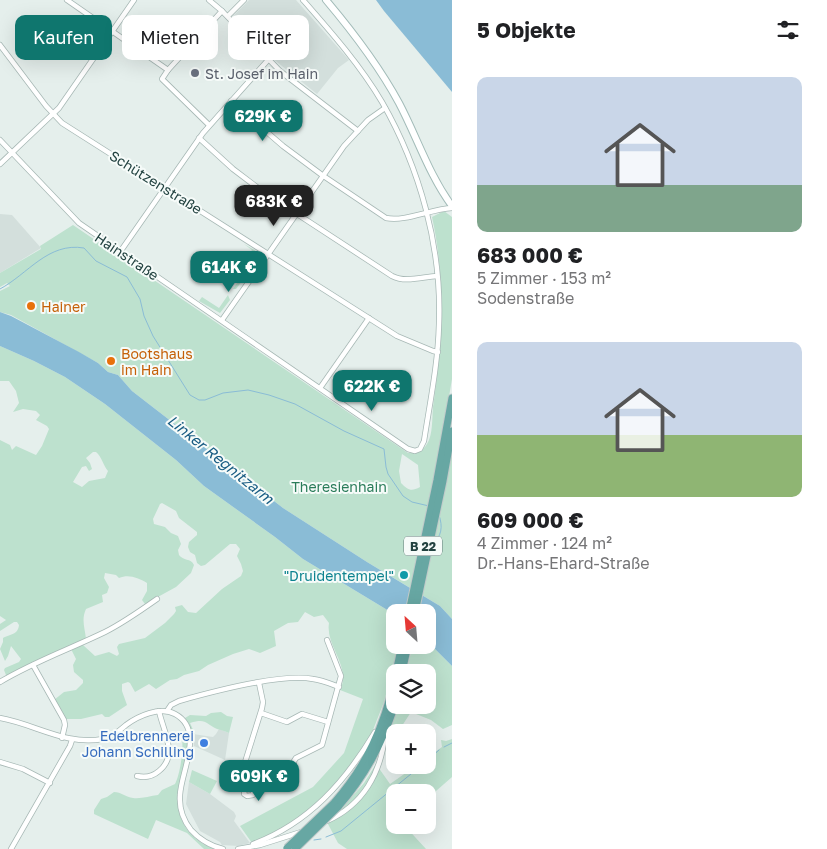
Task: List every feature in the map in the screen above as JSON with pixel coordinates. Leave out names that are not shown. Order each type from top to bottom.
[{"type":"main road","name":"B 22","points":[[417,604],[440,480],[452,398]]},
{"type":"main road","name":"B 22","points":[[411,604],[452,431]]},
{"type":"main road","points":[[287,849],[336,805],[364,763],[379,733],[386,711]]},
{"type":"main road","points":[[295,849],[361,779],[376,754],[386,732]]},
{"type":"street","points":[[67,0],[89,15]]},
{"type":"street","points":[[134,0],[112,31],[168,70]]},
{"type":"street","points":[[209,0],[228,16]]},
{"type":"street","points":[[229,15],[244,0]]},
{"type":"street","points":[[302,0],[341,45],[385,108],[405,149],[426,212],[437,276],[440,305],[438,352]]},
{"type":"street","points":[[232,101],[276,141],[386,218],[396,218],[452,207],[435,178],[388,83],[367,52],[326,0]]},
{"type":"street","points":[[209,125],[163,81],[162,77],[222,11]]},
{"type":"street","name":"Schützenstraße","points":[[0,45],[62,123],[403,339],[438,352]]},
{"type":"street","points":[[0,164],[53,114],[91,60]]},
{"type":"street","points":[[120,252],[209,125],[268,60],[301,88],[358,131]]},
{"type":"street","points":[[222,320],[322,175],[368,120],[385,108]]},
{"type":"street","points":[[199,138],[246,179],[296,214],[395,277],[407,279],[437,276]]},
{"type":"street","name":"Hainstraße","points":[[0,140],[79,223],[412,451],[422,447],[438,352]]},
{"type":"street","points":[[320,388],[369,318]]},
{"type":"street","points":[[0,682],[106,632],[129,619],[157,599]]},
{"type":"street","points":[[245,788],[253,789],[294,769],[294,761],[300,755],[322,745],[341,676],[327,640]]},
{"type":"street","points":[[33,665],[64,720],[65,725],[62,738]]},
{"type":"street","points":[[167,711],[171,704],[179,701],[259,683],[305,678],[339,687]]},
{"type":"street","points":[[253,789],[253,794],[247,796],[244,792],[245,788],[241,775],[261,713],[263,702],[259,683]]},
{"type":"street","points":[[0,718],[23,723],[72,740],[105,739],[139,718],[159,711],[167,711],[181,718],[189,733],[190,751],[180,796],[184,819],[199,838],[210,845],[224,849]]},
{"type":"street","points":[[137,776],[154,775],[162,769],[168,759],[169,743],[159,711]]},
{"type":"street","points":[[261,713],[287,722],[302,714],[328,722]]},
{"type":"street","points":[[245,848],[275,835],[304,817],[337,787],[358,760],[385,715]]},
{"type":"street","points":[[238,849],[260,845],[292,835],[318,825],[348,808],[367,789],[381,758],[386,732]]},
{"type":"street","points":[[12,849],[72,740]]},
{"type":"street","points":[[0,762],[23,769],[50,783]]},
{"type":"street","points":[[275,835],[292,835]]},
{"type":"shaded area","points":[[249,0],[296,0],[349,60],[338,68],[317,94],[274,60],[309,60],[309,15],[234,15]]},
{"type":"shaded area","points":[[0,214],[12,215],[41,248],[0,273]]},
{"type":"shaded area","points":[[219,729],[229,733],[225,760],[194,746],[193,734],[213,737]]},
{"type":"shaded area","points":[[189,782],[210,794],[234,812],[236,816],[234,821],[250,843],[238,846],[222,845],[200,831],[186,804]]},
{"type":"green space","name":"Theresienhain","points":[[444,211],[452,217],[452,379],[435,479],[412,589],[283,508],[132,391],[118,375],[108,372],[98,363],[11,315],[0,312],[0,291],[10,286],[7,283],[0,287],[0,273],[41,249],[40,246],[73,225],[408,453],[416,452],[425,447],[430,436],[439,360],[441,288],[432,217]],"holes":[[[402,454],[418,465],[420,487],[410,490],[401,483],[399,471]]]},
{"type":"green space","points":[[244,244],[261,254],[251,268],[242,264],[252,250]]},
{"type":"green space","points":[[235,261],[249,272],[236,289],[233,289],[243,274],[232,266]]},
{"type":"green space","points":[[228,295],[230,300],[220,313],[199,301],[202,297],[219,308]]},
{"type":"green space","points":[[0,346],[65,377],[105,404],[176,460],[204,486],[303,559],[386,609],[386,654],[396,654],[394,664],[386,664],[386,694],[371,735],[356,761],[314,807],[282,829],[252,843],[240,826],[313,787],[344,753],[363,699],[340,690],[343,673],[331,640],[329,623],[323,615],[314,617],[305,612],[298,622],[288,623],[274,631],[276,646],[260,653],[249,649],[233,654],[199,671],[170,680],[156,689],[149,684],[135,692],[130,683],[122,684],[122,691],[127,705],[109,717],[105,717],[102,714],[81,719],[65,719],[54,700],[64,692],[76,690],[83,683],[83,680],[74,672],[73,665],[76,659],[71,649],[83,645],[95,656],[109,652],[117,656],[119,654],[117,647],[119,644],[145,638],[174,614],[176,611],[175,607],[182,605],[188,612],[196,613],[222,589],[241,576],[243,571],[237,556],[240,549],[236,544],[230,544],[205,565],[201,566],[197,563],[195,555],[190,552],[188,547],[189,542],[197,535],[197,532],[179,518],[176,511],[162,503],[160,504],[153,519],[154,524],[165,527],[171,533],[178,536],[181,544],[178,550],[179,555],[191,561],[194,565],[191,573],[176,587],[145,604],[142,600],[147,591],[147,583],[133,577],[119,578],[116,575],[105,573],[104,578],[109,587],[107,593],[102,595],[103,602],[86,609],[84,620],[86,639],[6,675],[5,668],[19,662],[21,659],[11,646],[5,661],[0,649],[3,638],[17,631],[19,625],[17,622],[14,622],[0,631],[0,624],[6,620],[0,616],[0,440],[10,445],[12,450],[16,446],[36,455],[49,429],[36,420],[40,415],[36,411],[23,409],[13,412],[19,403],[16,391],[9,381],[0,381]],"holes":[[[93,452],[100,456],[108,471],[105,478],[89,481],[82,487],[73,482],[82,467],[86,466],[89,471],[92,469],[86,458]]]},
{"type":"green space","points":[[452,449],[452,619],[440,606],[422,595]]},
{"type":"green space","points":[[436,650],[452,666],[452,725],[443,729],[431,720],[416,714],[436,714],[436,664],[408,664],[411,654],[436,654]]},
{"type":"green space","points":[[221,712],[233,717],[229,733],[200,721],[190,723],[195,734],[193,734],[185,718],[190,715],[206,716],[211,713]]},
{"type":"green space","points":[[395,714],[410,714],[403,724],[392,724]]},
{"type":"green space","points":[[187,731],[187,753],[179,785],[178,807],[181,818],[190,833],[203,844],[214,849],[204,849],[187,833],[156,820],[148,839],[94,814],[94,810],[101,799],[114,792],[128,797],[142,798],[158,795],[162,790],[175,784],[181,760],[181,735]]},
{"type":"green space","points":[[452,739],[452,777],[436,791],[436,784],[390,784],[404,774],[436,774],[436,751],[442,747],[441,740]]},
{"type":"green space","points":[[376,764],[390,784],[386,784],[386,834],[412,834],[426,849],[347,849],[338,843],[328,824],[364,783]]},
{"type":"green space","points":[[192,770],[217,781],[210,794],[189,782]]},
{"type":"water","points":[[376,0],[452,0],[452,92],[384,11]]},
{"type":"water","points":[[0,312],[79,352],[98,363],[108,372],[118,375],[132,391],[283,508],[440,606],[452,619],[452,666],[436,650],[436,604],[386,604],[386,609],[303,559],[204,486],[176,460],[105,404],[65,377],[0,346]]},
{"type":"waterway","points":[[0,289],[49,254],[71,247],[84,248],[96,261],[127,277],[140,299],[144,316],[153,336],[190,395],[199,400],[205,400],[223,393],[248,390],[295,404],[344,431],[384,449],[388,474],[403,496],[412,502],[429,506]]},
{"type":"waterway","points":[[432,545],[441,531],[439,515]]},
{"type":"waterway","points":[[444,747],[452,743]]},
{"type":"waterway","points":[[436,753],[439,750]]},
{"type":"waterway","points":[[326,837],[341,831],[411,774]]},
{"type":"waterway","points":[[314,840],[321,839]]},
{"type":"place","name":"St. Josef im Hain","points":[[195,73]]},
{"type":"place","name":"Hainer","points":[[31,306]]},
{"type":"place","name":"Bootshaus im Hain","points":[[111,361]]},
{"type":"place","name":"\"Druidentempel\"","points":[[404,575]]},
{"type":"place","name":"Edelbrennerei Johann Schilling","points":[[204,743]]},
{"type":"water label","name":"Linker Regnitzarm","points":[[221,459]]}]
